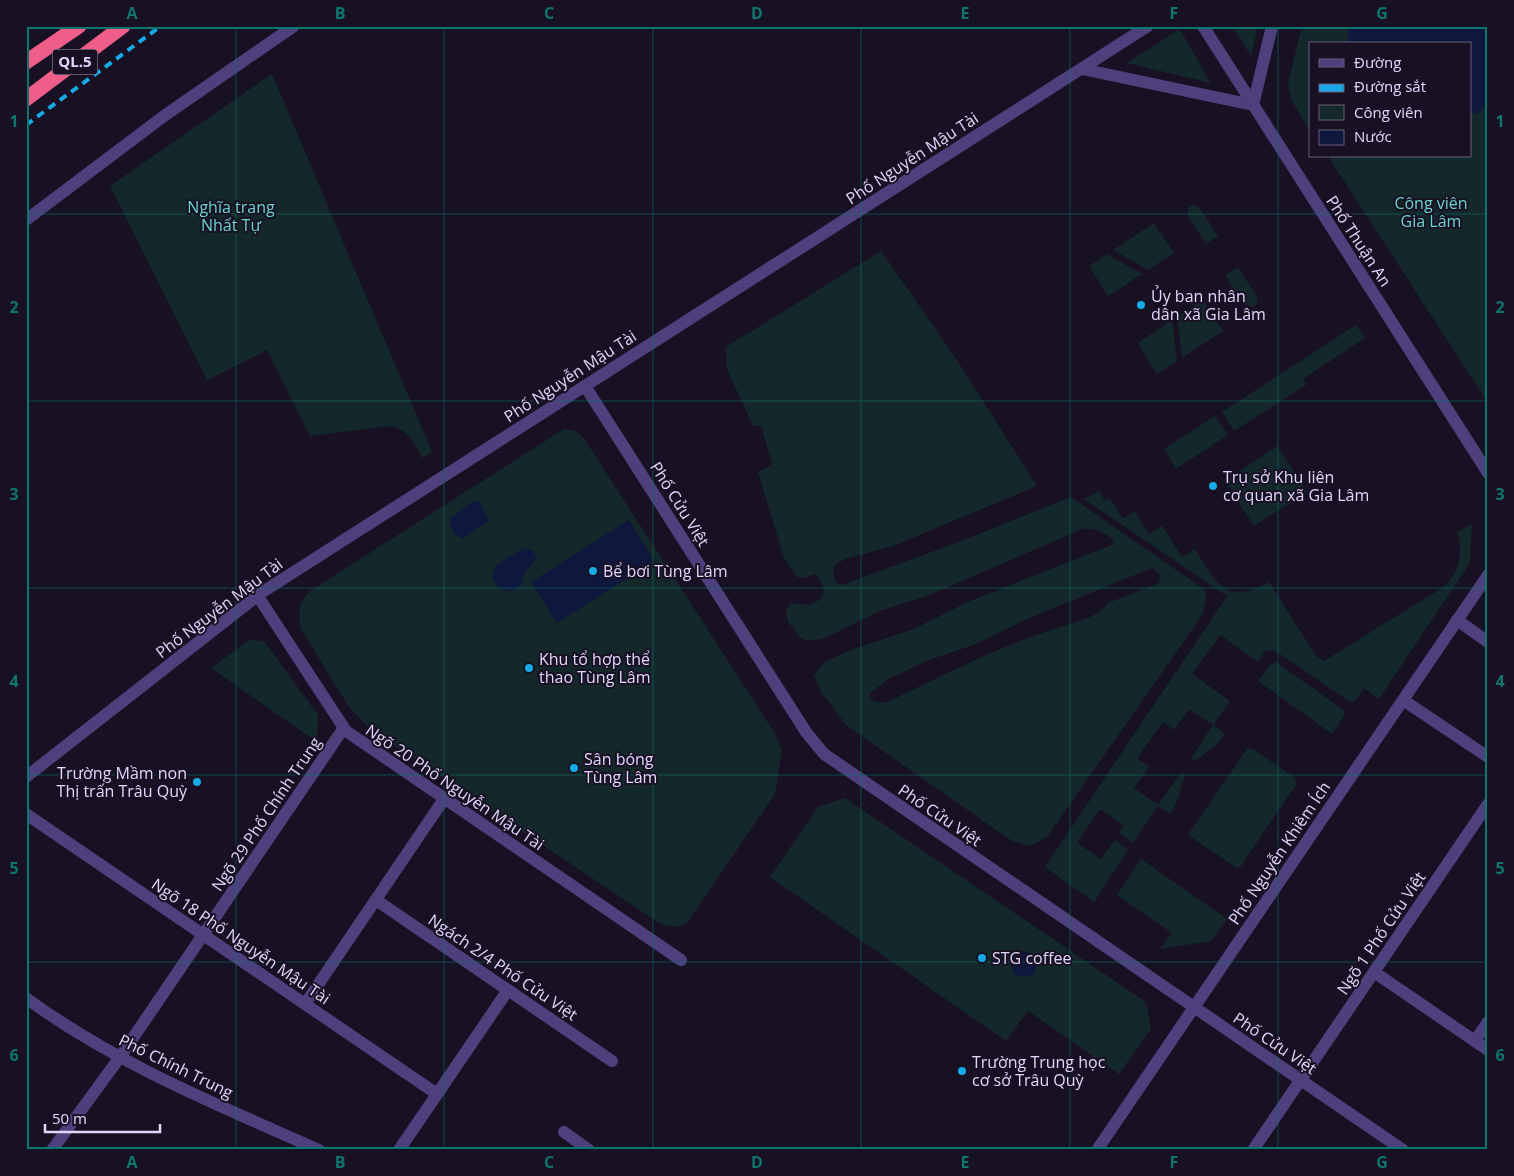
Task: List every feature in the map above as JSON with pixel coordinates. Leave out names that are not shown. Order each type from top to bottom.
[{"type":"highway","name":"QL.5","points":[[26,62],[79,26]]},
{"type":"highway","name":"QL.5","points":[[26,99],[123,26]]},
{"type":"street","points":[[26,220],[164,116],[294,26]]},
{"type":"street","name":"Phố Nguyễn Mậu Tài","points":[[26,777],[258,595],[1148,26]]},
{"type":"street","name":"Phố Thuận An","points":[[1203,26],[1488,473]]},
{"type":"street","points":[[1082,69],[1253,105],[1272,26]]},
{"type":"street","name":"Phố Cửu Việt","points":[[585,386],[806,732],[822,752],[835,763],[1402,1150]]},
{"type":"street","name":"Phố Nguyễn Khiêm Ích","points":[[1097,1150],[1488,575]]},
{"type":"street","name":"Ngõ 20 Phố Nguyễn Mậu Tài","points":[[258,595],[343,729],[681,960]]},
{"type":"street","points":[[1457,620],[1488,642]]},
{"type":"street","points":[[1403,700],[1488,758]]},
{"type":"street","name":"Ngõ 29 Phố Chính Trung","points":[[52,1150],[117,1062],[343,729]]},
{"type":"street","points":[[305,1004],[444,799]]},
{"type":"street","name":"Ngõ 1 Phố Cửu Việt","points":[[1253,1150],[1488,804]]},
{"type":"street","name":"Ngõ 18 Phố Nguyễn Mậu Tài","points":[[26,814],[437,1094]]},
{"type":"street","name":"Ngách 2/4 Phố Cửu Việt","points":[[376,900],[612,1061]]},
{"type":"street","points":[[1374,972],[1488,1050]]},
{"type":"street","points":[[399,1150],[508,990]]},
{"type":"street","name":"Phố Chính Trung","points":[[26,998],[86,1038],[117,1062],[320,1150]]},
{"type":"street","points":[[1475,1041],[1488,1022]]},
{"type":"street","points":[[564,1132],[589,1150]]},
{"type":"green space","points":[[1232,26],[1258,26],[1251,56]]},
{"type":"green space","name":"Công viên Gia Lâm","points":[[1302,26],[1488,26],[1488,403],[1329,158],[1472,158],[1472,42],[1309,42],[1309,128],[1292,101],[1288,84]]},
{"type":"green space","points":[[1178,30],[1182,33],[1211,83],[1127,63]]},
{"type":"green space","name":"Nghĩa trang Nhất Tự","points":[[272,74],[432,452],[422,458],[413,442],[402,430],[390,426],[310,436],[267,350],[207,380],[110,186]]},
{"type":"green space","points":[[1192,205],[1199,207],[1218,236],[1206,244],[1188,216],[1188,208]]},
{"type":"green space","points":[[1154,223],[1174,253],[1148,270],[1113,250]]},
{"type":"green space","points":[[881,251],[955,357],[1037,486],[893,546],[845,559],[835,565],[833,575],[836,583],[842,585],[964,540],[1071,497],[1205,590],[1206,602],[1201,617],[1047,837],[1030,846],[1012,841],[846,725],[821,692],[814,675],[825,662],[853,649],[914,629],[970,601],[1112,545],[1114,541],[1099,531],[1082,529],[927,596],[882,610],[825,638],[809,641],[801,638],[788,622],[786,610],[791,603],[810,605],[821,599],[824,589],[820,579],[814,574],[805,578],[797,577],[784,558],[758,472],[771,466],[772,463],[761,426],[753,426],[727,369],[726,347]],"holes":[[[1152,568],[1160,575],[1159,583],[1108,603],[1104,608],[1085,619],[991,653],[885,703],[875,702],[870,697],[870,693],[890,678],[929,660],[976,644],[1029,618]]]},
{"type":"green space","points":[[1107,254],[1142,274],[1108,296],[1089,266]]},
{"type":"green space","points":[[1238,267],[1257,297],[1257,304],[1253,307],[1244,304],[1225,275]]},
{"type":"green space","points":[[1203,300],[1223,331],[1182,358],[1177,317]]},
{"type":"green space","points":[[1172,320],[1177,361],[1157,374],[1138,343]]},
{"type":"green space","points":[[1356,325],[1365,338],[1303,379],[1306,385],[1234,431],[1222,412]]},
{"type":"green space","points":[[1215,416],[1228,435],[1176,469],[1164,449]]},
{"type":"green space","name":"Khu tổ hợp thể thao Tùng Lâm","points":[[564,429],[575,431],[583,437],[774,732],[782,750],[775,794],[687,923],[680,926],[659,923],[370,729],[349,707],[301,629],[300,608],[310,591]]},
{"type":"green space","points":[[1277,446],[1307,492],[1254,526],[1225,481]]},
{"type":"green space","points":[[1099,491],[1105,501],[1110,498],[1123,519],[1135,511],[1149,534],[1162,526],[1182,557],[1195,549],[1216,581],[1224,588],[1242,592],[1269,582],[1316,656],[1324,661],[1445,586],[1454,574],[1459,561],[1460,547],[1457,532],[1472,524],[1470,563],[1379,699],[1364,688],[1355,701],[1350,702],[1274,650],[1265,651],[1258,662],[1220,635],[1192,674],[1230,701],[1213,725],[1189,709],[1174,730],[1163,722],[1137,758],[1149,767],[1134,788],[1158,805],[1181,773],[1185,776],[1176,804],[1170,814],[1158,806],[1133,843],[1119,833],[1124,826],[1100,809],[1077,843],[1101,859],[1115,840],[1128,850],[1094,902],[1045,867],[1227,596],[1084,499]]},
{"type":"green space","points":[[249,640],[264,641],[318,715],[317,742],[211,668]]},
{"type":"green space","points":[[1276,662],[1345,711],[1344,716],[1332,734],[1258,681],[1270,665]]},
{"type":"green space","points":[[1213,725],[1225,734],[1217,745],[1195,761],[1191,758]]},
{"type":"green space","points":[[1247,749],[1253,749],[1295,778],[1297,783],[1241,866],[1237,868],[1191,837],[1189,833]]},
{"type":"green space","points":[[845,798],[1146,1002],[1151,1029],[1119,1074],[1028,1011],[1006,1041],[770,877],[818,807]]},
{"type":"green space","points":[[1141,859],[1227,919],[1211,941],[1160,949],[1172,933],[1117,895]]},
{"type":"water","points":[[1349,26],[1488,26],[1488,105],[1475,115],[1472,113],[1472,42],[1348,42]]},
{"type":"water","points":[[475,501],[480,503],[490,520],[462,539],[453,530],[450,518]]},
{"type":"water","name":"Bể bơi Tùng Lâm","points":[[629,520],[654,561],[557,623],[531,582]]},
{"type":"water","points":[[524,548],[533,550],[537,559],[525,572],[522,585],[512,591],[498,588],[492,577],[496,565]]},
{"type":"water","points":[[1024,951],[1034,954],[1037,964],[1034,974],[1024,977],[1014,974],[1011,964],[1014,954]]},
{"type":"railway","points":[[26,125],[161,26]]},
{"type":"place","name":"Ủy ban nhân dân xã Gia Lâm","points":[[1141,305]]},
{"type":"place","name":"Trụ sở Khu liên cơ quan xã Gia Lâm","points":[[1213,486]]},
{"type":"place","name":"Bể bơi Tùng Lâm","points":[[593,571]]},
{"type":"place","name":"Khu tổ hợp thể thao Tùng Lâm","points":[[529,668]]},
{"type":"place","name":"Sân bóng Tùng Lâm","points":[[574,768]]},
{"type":"place","name":"Trường Mầm non Thị trấn Trâu Quỳ","points":[[197,782]]},
{"type":"place","name":"STG coffee","points":[[982,958]]},
{"type":"place","name":"Trường Trung học cơ sở Trâu Quỳ","points":[[962,1071]]}]
